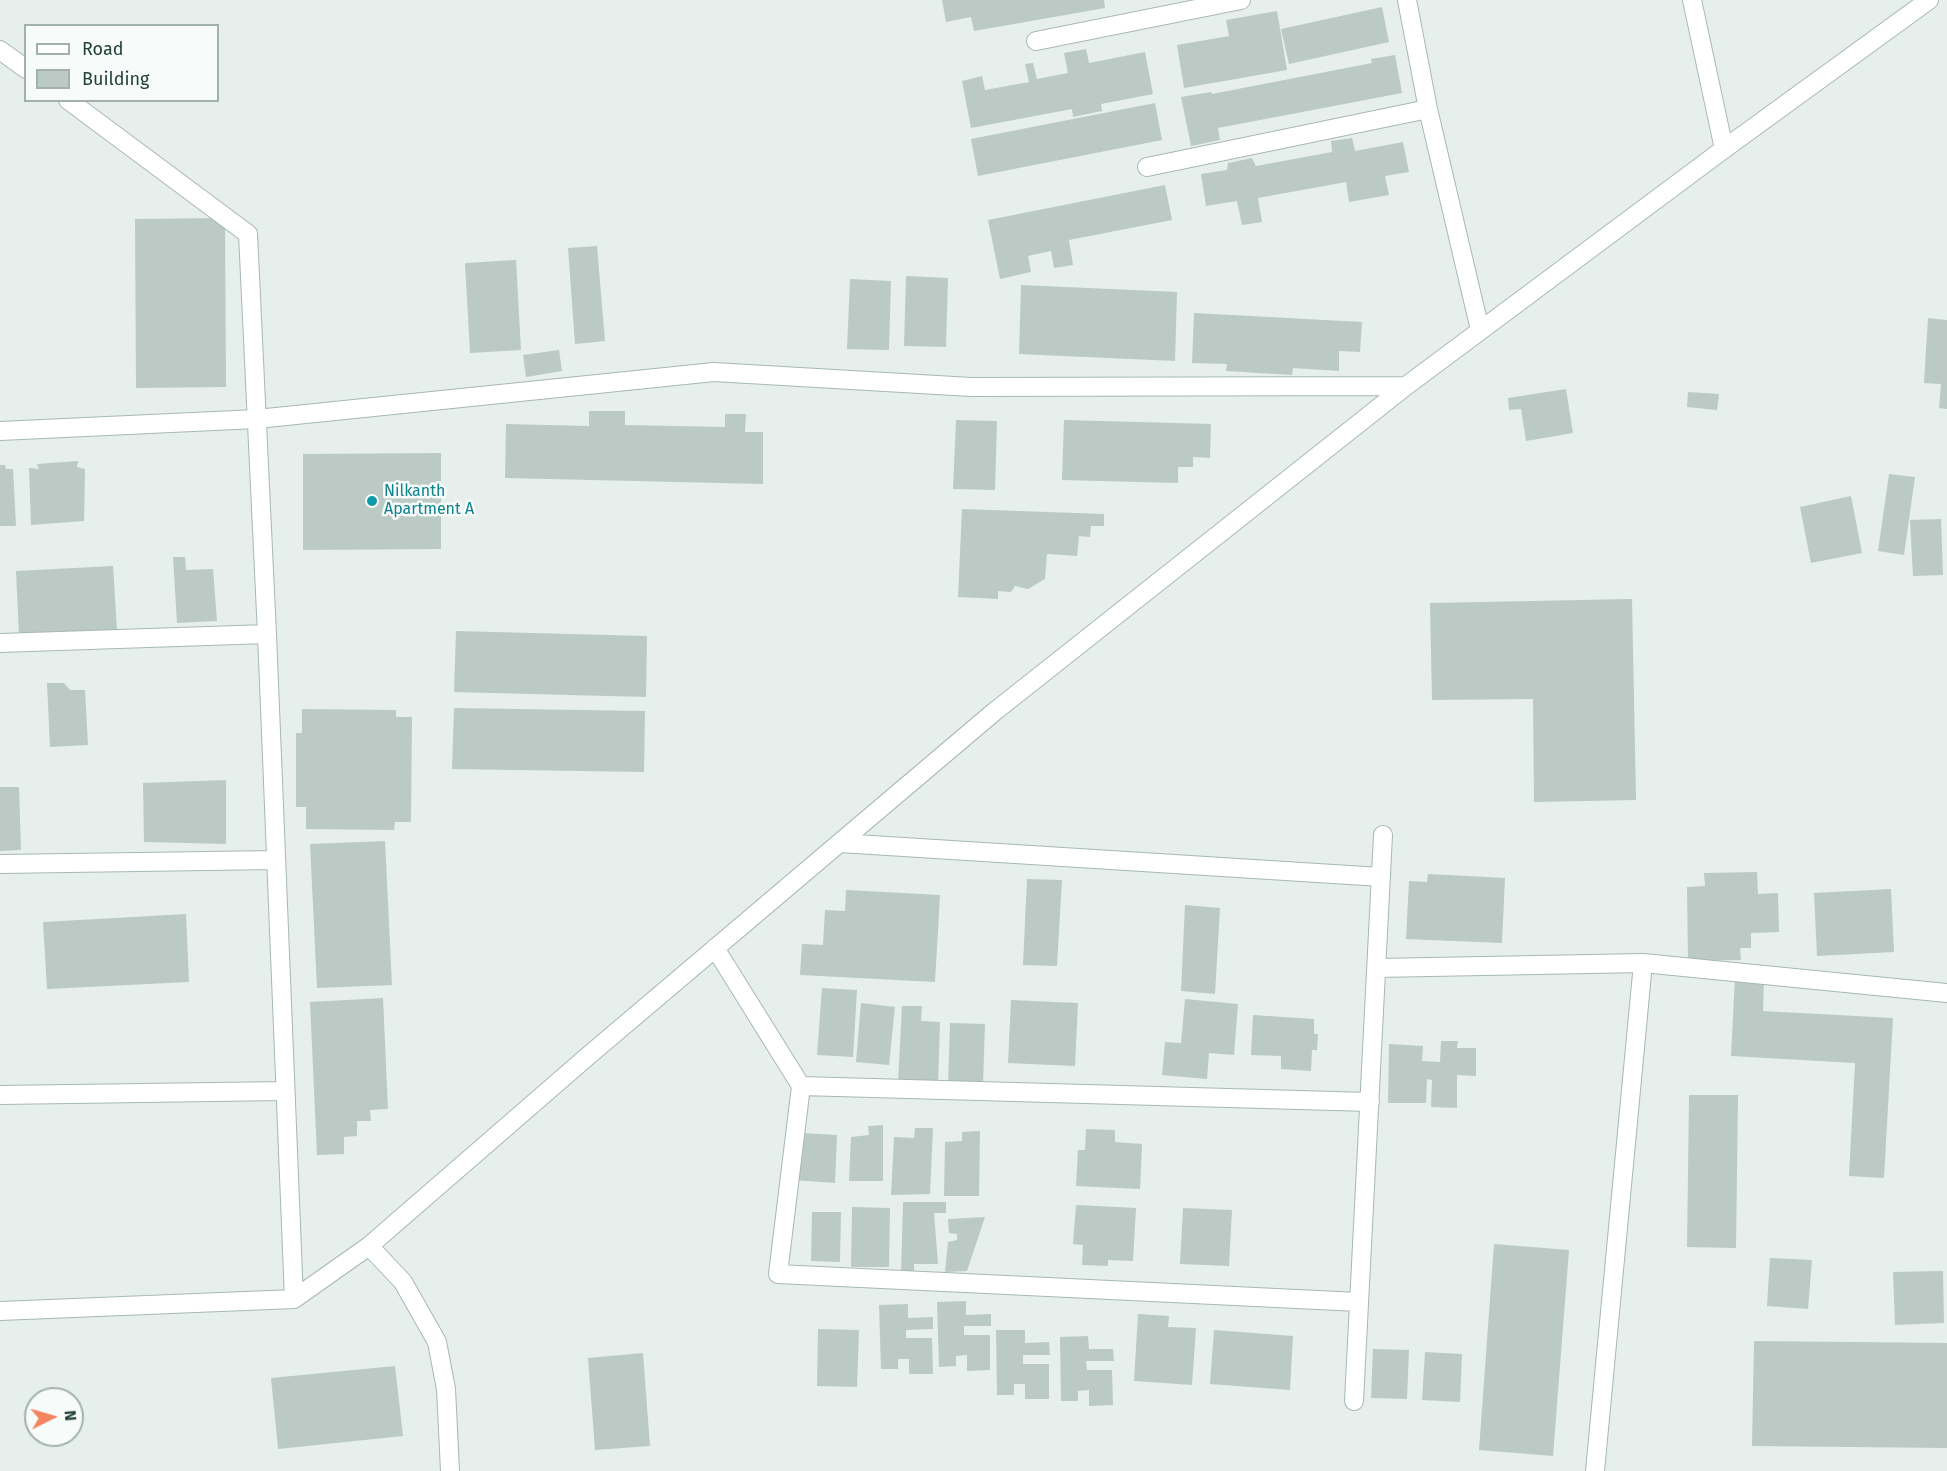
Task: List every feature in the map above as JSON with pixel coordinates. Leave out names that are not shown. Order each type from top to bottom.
[{"type":"street","points":[[1036,41],[1241,0]]},
{"type":"street","points":[[1407,0],[1428,109],[1480,330]]},
{"type":"street","points":[[1692,0],[1724,148]]},
{"type":"street","points":[[0,1311],[294,1299],[369,1246],[715,948],[994,712],[1406,386],[1724,148],[1929,0]]},
{"type":"street","points":[[0,50],[24,68]]},
{"type":"street","points":[[71,102],[249,234],[294,1299]]},
{"type":"street","points":[[1147,167],[1428,109]]},
{"type":"street","points":[[0,431],[257,419],[714,372],[971,387],[1406,386]]},
{"type":"street","points":[[0,643],[267,634]]},
{"type":"street","points":[[1354,1401],[1383,835]]},
{"type":"street","points":[[840,843],[1381,877]]},
{"type":"street","points":[[0,864],[276,860]]},
{"type":"street","points":[[715,948],[801,1086],[778,1274],[1359,1302]]},
{"type":"street","points":[[1377,968],[1642,963],[1947,993]]},
{"type":"street","points":[[1595,1471],[1642,963]]},
{"type":"street","points":[[801,1086],[1370,1102]]},
{"type":"street","points":[[0,1095],[285,1091]]},
{"type":"street","points":[[369,1246],[403,1282],[437,1342],[446,1389],[450,1471]]},
{"type":"building","points":[[942,0],[1104,0],[1105,8],[974,31],[971,17],[946,22]]},
{"type":"building","points":[[1382,7],[1389,42],[1289,64],[1281,29]]},
{"type":"building","points":[[1277,11],[1287,70],[1184,88],[1177,45],[1229,36],[1226,20]]},
{"type":"building","points":[[1086,49],[1089,63],[1145,52],[1153,94],[1101,104],[1102,111],[1073,117],[1072,109],[971,128],[962,81],[982,76],[985,90],[1029,82],[1025,64],[1033,63],[1037,79],[1068,73],[1064,53]]},
{"type":"building","points":[[1395,55],[1402,93],[1218,128],[1220,140],[1191,146],[1181,97],[1211,92],[1212,94],[1372,63],[1371,59]]},
{"type":"building","points":[[1155,103],[1162,140],[978,176],[971,139]]},
{"type":"building","points":[[1352,138],[1355,151],[1403,142],[1409,172],[1385,176],[1389,195],[1349,202],[1346,182],[1258,198],[1262,222],[1242,225],[1237,201],[1206,206],[1201,174],[1227,170],[1228,163],[1252,158],[1256,166],[1332,152],[1331,141]]},
{"type":"building","points":[[1165,185],[1172,220],[1069,240],[1073,265],[1054,268],[1051,251],[1028,256],[1031,272],[1000,279],[988,220]]},
{"type":"building","points":[[225,218],[226,387],[136,388],[135,219]]},
{"type":"building","points":[[597,246],[605,341],[575,344],[568,248]]},
{"type":"building","points":[[516,260],[521,350],[470,353],[465,263]]},
{"type":"building","points":[[906,276],[948,278],[946,347],[904,346]]},
{"type":"building","points":[[850,279],[891,281],[889,350],[847,349]]},
{"type":"building","points":[[1021,285],[1177,292],[1175,361],[1019,354]]},
{"type":"building","points":[[1194,313],[1362,322],[1360,352],[1339,351],[1339,371],[1293,368],[1292,375],[1226,371],[1227,364],[1192,363]]},
{"type":"building","points":[[1928,318],[1947,320],[1947,409],[1939,408],[1941,384],[1924,383]]},
{"type":"building","points":[[559,350],[562,371],[526,377],[523,355]]},
{"type":"building","points":[[1566,389],[1573,433],[1526,441],[1521,409],[1509,410],[1508,398]]},
{"type":"building","points":[[1688,392],[1719,394],[1717,410],[1687,407]]},
{"type":"building","points":[[589,411],[625,411],[625,425],[725,427],[725,414],[746,414],[745,432],[763,432],[763,484],[505,478],[506,424],[589,426]]},
{"type":"building","points":[[956,420],[997,421],[995,490],[953,489]]},
{"type":"building","points":[[1064,420],[1211,424],[1210,458],[1193,457],[1193,467],[1178,467],[1178,483],[1062,480]]},
{"type":"building","name":"Nilkanth Apartment A","points":[[441,453],[441,549],[303,550],[303,454]]},
{"type":"building","points":[[78,461],[77,467],[85,469],[84,521],[31,525],[29,468],[39,469],[37,464]]},
{"type":"building","points":[[0,465],[5,465],[6,469],[13,469],[16,526],[0,526]]},
{"type":"building","points":[[1889,474],[1915,477],[1904,555],[1878,551]]},
{"type":"building","points":[[1851,496],[1862,553],[1811,563],[1800,507]]},
{"type":"building","points":[[962,509],[1104,514],[1104,526],[1091,526],[1090,537],[1079,536],[1077,556],[1047,554],[1045,579],[1028,589],[1015,586],[1011,592],[998,591],[998,599],[958,597]]},
{"type":"building","points":[[1941,519],[1943,575],[1913,576],[1910,520]]},
{"type":"building","points":[[173,557],[185,557],[186,570],[213,569],[217,621],[177,623]]},
{"type":"building","points":[[113,566],[117,630],[19,636],[16,571]]},
{"type":"building","points":[[1632,599],[1636,800],[1534,802],[1533,699],[1432,700],[1430,603]]},
{"type":"building","points":[[456,631],[647,636],[646,697],[454,692]]},
{"type":"building","points":[[47,683],[64,683],[70,690],[85,690],[88,745],[50,747]]},
{"type":"building","points":[[454,708],[645,711],[644,772],[452,769]]},
{"type":"building","points":[[302,709],[396,710],[396,717],[412,717],[411,822],[395,822],[394,830],[306,829],[306,807],[296,807],[296,733],[302,733]]},
{"type":"building","points":[[226,780],[226,844],[144,842],[143,783]]},
{"type":"building","points":[[0,787],[19,787],[21,850],[0,851]]},
{"type":"building","points":[[385,841],[392,985],[317,988],[310,844]]},
{"type":"building","points":[[1757,872],[1758,894],[1778,893],[1779,932],[1751,933],[1751,948],[1740,948],[1741,960],[1688,961],[1687,887],[1705,886],[1704,873]]},
{"type":"building","points":[[1428,874],[1505,878],[1502,943],[1406,939],[1409,881],[1427,882]]},
{"type":"building","points":[[1027,879],[1062,880],[1057,966],[1023,965]]},
{"type":"building","points":[[1891,889],[1894,952],[1817,956],[1814,893]]},
{"type":"building","points":[[846,890],[940,895],[935,982],[800,975],[802,944],[823,945],[825,910],[845,911]]},
{"type":"building","points":[[1185,905],[1220,908],[1215,994],[1181,991]]},
{"type":"building","points":[[186,914],[189,982],[47,989],[43,922]]},
{"type":"building","points":[[1735,977],[1764,979],[1763,1011],[1893,1018],[1884,1178],[1849,1176],[1855,1063],[1731,1056]]},
{"type":"building","points":[[822,988],[857,990],[853,1057],[817,1055]]},
{"type":"building","points":[[383,998],[388,1109],[370,1110],[371,1121],[357,1121],[357,1136],[344,1137],[344,1154],[317,1155],[310,1002]]},
{"type":"building","points":[[1185,999],[1238,1004],[1234,1055],[1209,1053],[1207,1079],[1162,1075],[1165,1042],[1181,1043]]},
{"type":"building","points":[[1011,1000],[1078,1003],[1075,1066],[1008,1063]]},
{"type":"building","points":[[861,1003],[895,1007],[889,1065],[856,1062]]},
{"type":"building","points":[[902,1006],[922,1006],[921,1021],[940,1022],[938,1085],[898,1083]]},
{"type":"building","points":[[1253,1015],[1314,1019],[1314,1034],[1318,1034],[1317,1050],[1312,1050],[1311,1071],[1281,1069],[1281,1056],[1251,1055]]},
{"type":"building","points":[[950,1023],[985,1024],[983,1085],[948,1085]]},
{"type":"building","points":[[1441,1041],[1458,1041],[1457,1048],[1476,1048],[1476,1076],[1457,1075],[1457,1108],[1431,1107],[1432,1080],[1427,1079],[1426,1103],[1388,1103],[1389,1044],[1423,1046],[1422,1061],[1440,1062]]},
{"type":"building","points":[[1689,1095],[1738,1095],[1736,1248],[1687,1247]]},
{"type":"building","points":[[883,1125],[883,1181],[849,1181],[851,1137],[869,1135],[868,1126]]},
{"type":"building","points":[[915,1128],[933,1128],[930,1194],[891,1195],[894,1137],[914,1138]]},
{"type":"building","points":[[1086,1129],[1115,1130],[1115,1142],[1142,1144],[1140,1189],[1076,1186],[1078,1150],[1085,1150]]},
{"type":"building","points":[[980,1131],[979,1196],[944,1196],[945,1142],[962,1141],[962,1132]]},
{"type":"building","points":[[801,1133],[837,1135],[835,1183],[793,1180]]},
{"type":"building","points":[[903,1202],[946,1202],[946,1213],[934,1213],[938,1264],[914,1264],[914,1274],[901,1274]]},
{"type":"building","points":[[1076,1205],[1136,1208],[1133,1261],[1108,1260],[1108,1266],[1082,1265],[1083,1245],[1073,1244]]},
{"type":"building","points":[[852,1207],[890,1208],[889,1267],[851,1267]]},
{"type":"building","points":[[1183,1208],[1232,1210],[1229,1266],[1180,1264]]},
{"type":"building","points":[[812,1212],[841,1212],[840,1262],[811,1261]]},
{"type":"building","points":[[985,1217],[967,1271],[945,1272],[948,1242],[957,1240],[957,1234],[949,1233],[948,1219]]},
{"type":"building","points":[[1494,1244],[1569,1250],[1553,1456],[1479,1450]]},
{"type":"building","points":[[1770,1258],[1812,1260],[1808,1309],[1767,1306]]},
{"type":"building","points":[[1943,1271],[1944,1323],[1895,1325],[1893,1272]]},
{"type":"building","points":[[966,1301],[966,1315],[991,1314],[991,1326],[964,1326],[964,1335],[990,1335],[990,1370],[967,1371],[967,1355],[956,1356],[956,1366],[939,1367],[937,1302]]},
{"type":"building","points":[[908,1304],[908,1318],[933,1317],[933,1329],[906,1330],[906,1338],[932,1338],[933,1374],[909,1374],[909,1359],[898,1359],[898,1369],[881,1369],[879,1305]]},
{"type":"building","points":[[1138,1314],[1169,1316],[1168,1327],[1196,1328],[1192,1385],[1134,1381]]},
{"type":"building","points":[[818,1329],[859,1330],[857,1387],[817,1386]]},
{"type":"building","points":[[996,1330],[1025,1330],[1025,1343],[1049,1342],[1050,1355],[1023,1355],[1023,1364],[1049,1364],[1049,1399],[1025,1399],[1025,1384],[1014,1384],[1014,1395],[997,1395]]},
{"type":"building","points":[[1214,1330],[1293,1336],[1290,1390],[1210,1384]]},
{"type":"building","points":[[1088,1336],[1089,1349],[1113,1349],[1114,1361],[1086,1361],[1087,1370],[1112,1370],[1113,1405],[1089,1406],[1089,1390],[1078,1391],[1078,1401],[1061,1401],[1060,1337]]},
{"type":"building","points":[[1754,1341],[1947,1343],[1947,1448],[1752,1446]]},
{"type":"building","points":[[1373,1349],[1409,1350],[1407,1399],[1371,1398]]},
{"type":"building","points":[[1425,1352],[1462,1354],[1460,1402],[1422,1400]]},
{"type":"building","points":[[643,1353],[650,1446],[595,1450],[588,1358]]},
{"type":"building","points":[[395,1366],[403,1436],[278,1449],[271,1378]]},
{"type":"place","name":"Nilkanth Apartment A","points":[[372,501]]}]
